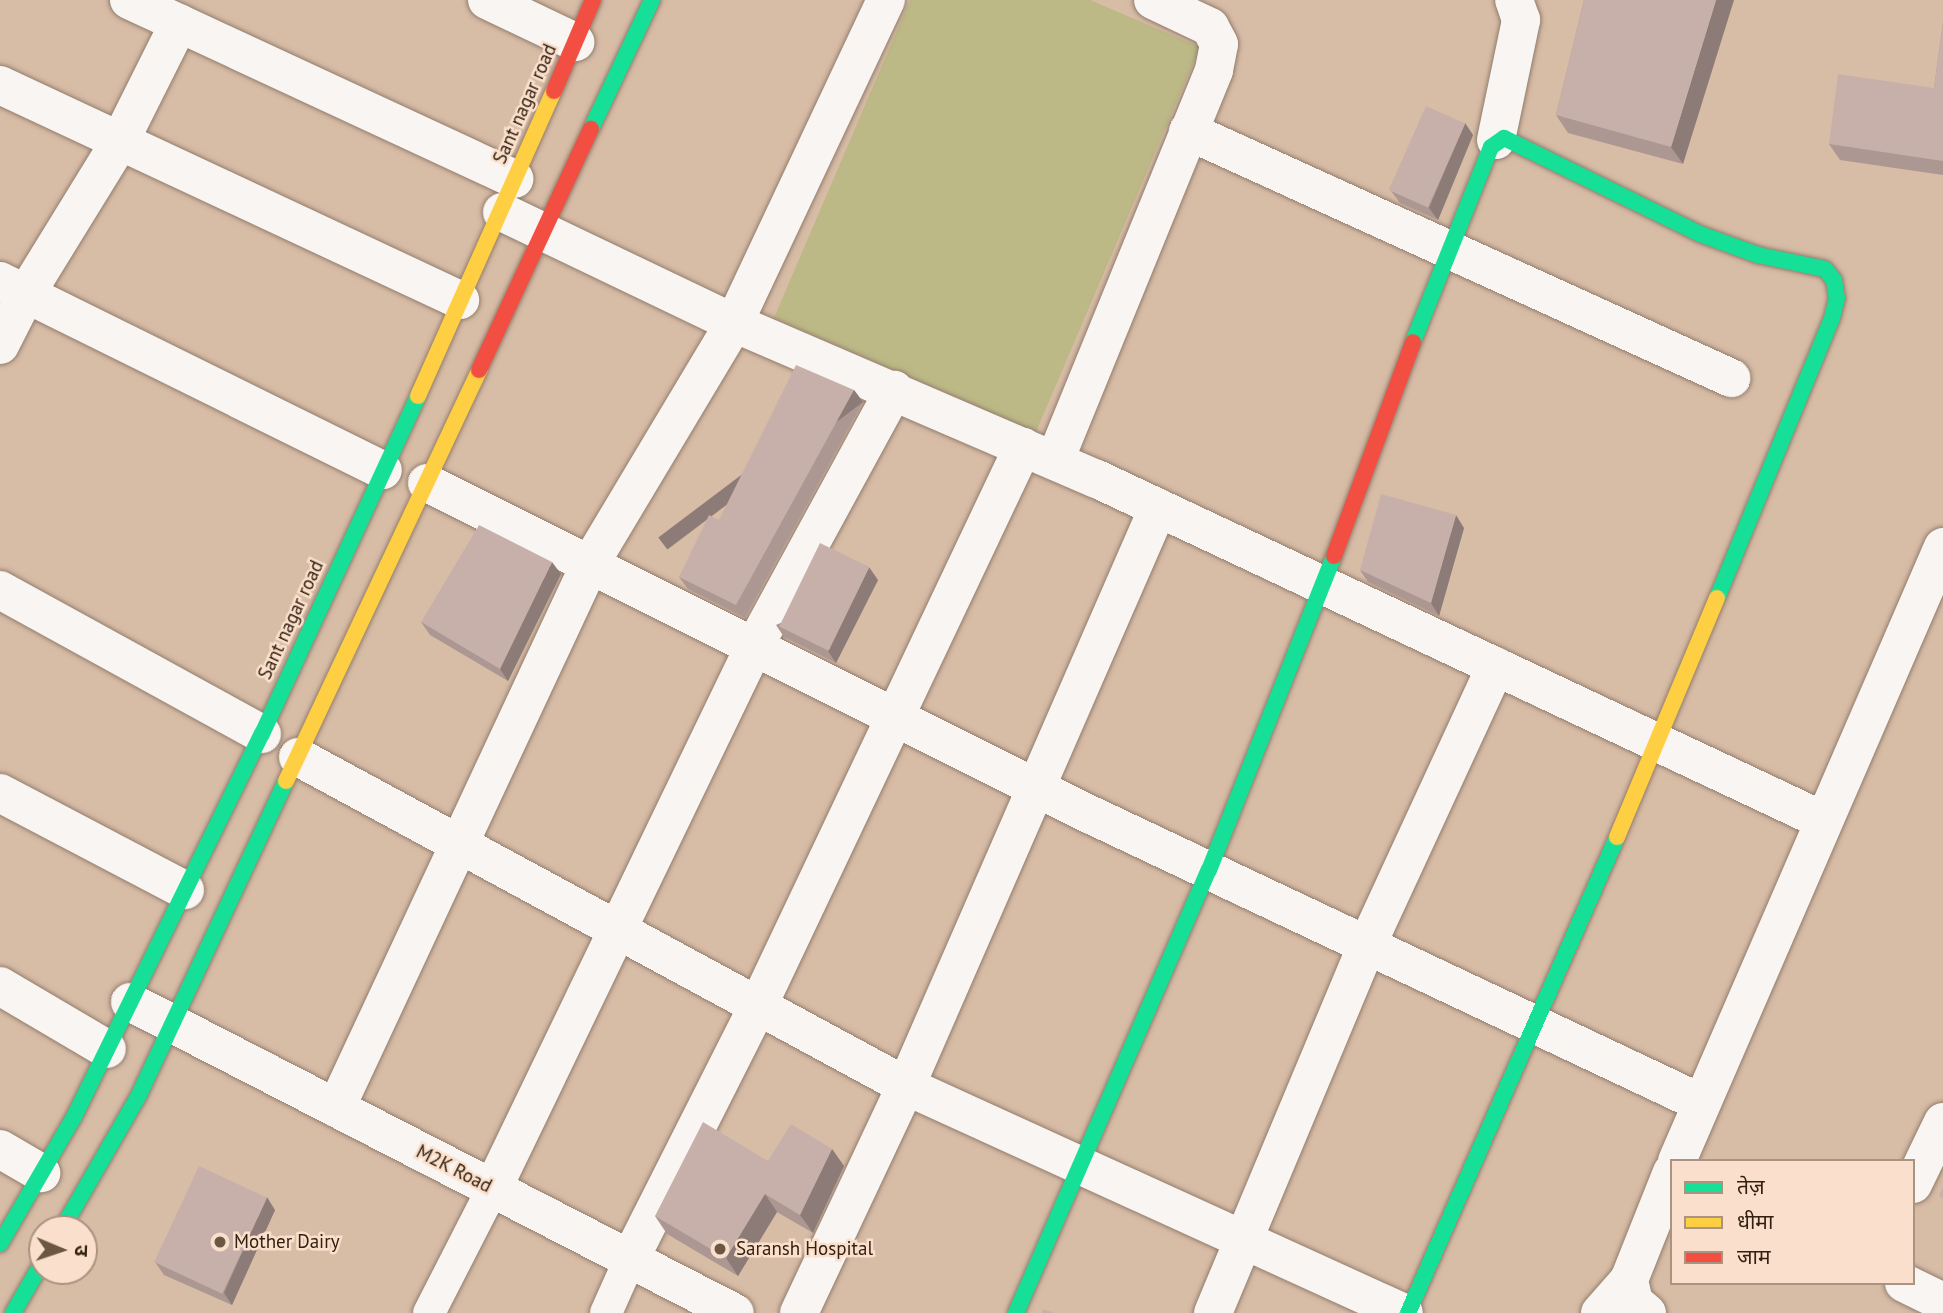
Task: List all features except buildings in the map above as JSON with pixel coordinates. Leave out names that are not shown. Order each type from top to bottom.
[{"type":"street","points":[[129,0],[180,23],[508,195],[544,235],[734,323],[1039,453],[1824,821]]},
{"type":"street","points":[[487,0],[575,42]]},
{"type":"street","name":"Sant nagar road","points":[[0,1244],[107,1049],[262,734],[508,195],[593,0]]},
{"type":"street","points":[[70,1215],[138,1097],[173,1025],[652,0]]},
{"type":"street","points":[[336,1108],[590,564],[734,323],[887,0]]},
{"type":"street","points":[[630,1259],[758,1006],[892,716],[1039,453],[1214,70],[1219,44],[1210,27],[1153,0]]},
{"type":"street","points":[[1017,1313],[1083,1167],[1209,870],[1323,588],[1373,440],[1496,141],[1521,19],[1514,0]]},
{"type":"street","points":[[0,345],[13,288],[120,141],[180,23]]},
{"type":"street","points":[[0,85],[460,300]]},
{"type":"street","points":[[1188,131],[1731,378]]},
{"type":"street","points":[[298,757],[906,1086],[1406,1313],[1658,743],[1832,318],[1835,280],[1825,269],[1811,264],[1758,255],[1700,234],[1511,141],[1496,141]]},
{"type":"street","points":[[13,288],[383,470]]},
{"type":"street","points":[[493,1188],[754,647],[894,390]]},
{"type":"street","points":[[428,483],[1035,787],[1701,1103]]},
{"type":"street","points":[[799,1313],[906,1086],[1158,508]]},
{"type":"street","points":[[1677,1159],[1943,547]]},
{"type":"street","points":[[0,590],[262,734]]},
{"type":"street","points":[[1213,1313],[1367,945],[1496,666]]},
{"type":"street","points":[[0,793],[185,890]]},
{"type":"street","points":[[0,986],[107,1049]]},
{"type":"street","name":"M2K Road","points":[[130,1002],[736,1313]]},
{"type":"street","points":[[1915,1180],[1943,1122]]},
{"type":"street","points":[[0,1149],[41,1173]]},
{"type":"street","points":[[1600,1313],[1629,1280],[1668,1189]]},
{"type":"street","points":[[1629,1280],[1634,1302],[1647,1313]]},
{"type":"street","points":[[13,1313],[29,1285]]},
{"type":"street","points":[[1908,1285],[1943,1302]]},
{"type":"lane","points":[[429,1313],[493,1188]]},
{"type":"lane","points":[[606,1313],[630,1259]]},
{"type":"shaded area","points":[[910,0],[1090,0],[1200,47],[1036,432],[774,318]]},
{"type":"traffic: fast","points":[[591,129],[652,0]]},
{"type":"traffic: fast","points":[[1413,342],[1491,147],[1504,138],[1700,234],[1758,255],[1825,269],[1834,280],[1837,298],[1832,318],[1717,598]]},
{"type":"traffic: fast","points":[[0,1244],[74,1117],[262,734],[418,396]]},
{"type":"traffic: fast","points":[[1016,1313],[1209,870],[1334,556]]},
{"type":"traffic: fast","points":[[70,1215],[138,1097],[286,781]]},
{"type":"traffic: fast","points":[[1408,1313],[1617,837]]},
{"type":"traffic: fast","points":[[13,1313],[29,1285]]},
{"type":"traffic: slow","points":[[418,396],[554,91]]},
{"type":"traffic: slow","points":[[286,781],[479,370]]},
{"type":"traffic: slow","points":[[1617,837],[1717,598]]},
{"type":"traffic: jam","points":[[554,91],[593,0]]},
{"type":"traffic: jam","points":[[479,370],[591,129]]},
{"type":"traffic: jam","points":[[1334,556],[1413,342]]},
{"type":"place","name":"Mother Dairy","points":[[220,1242]]},
{"type":"place","name":"Saransh Hospital","points":[[720,1249]]}]
